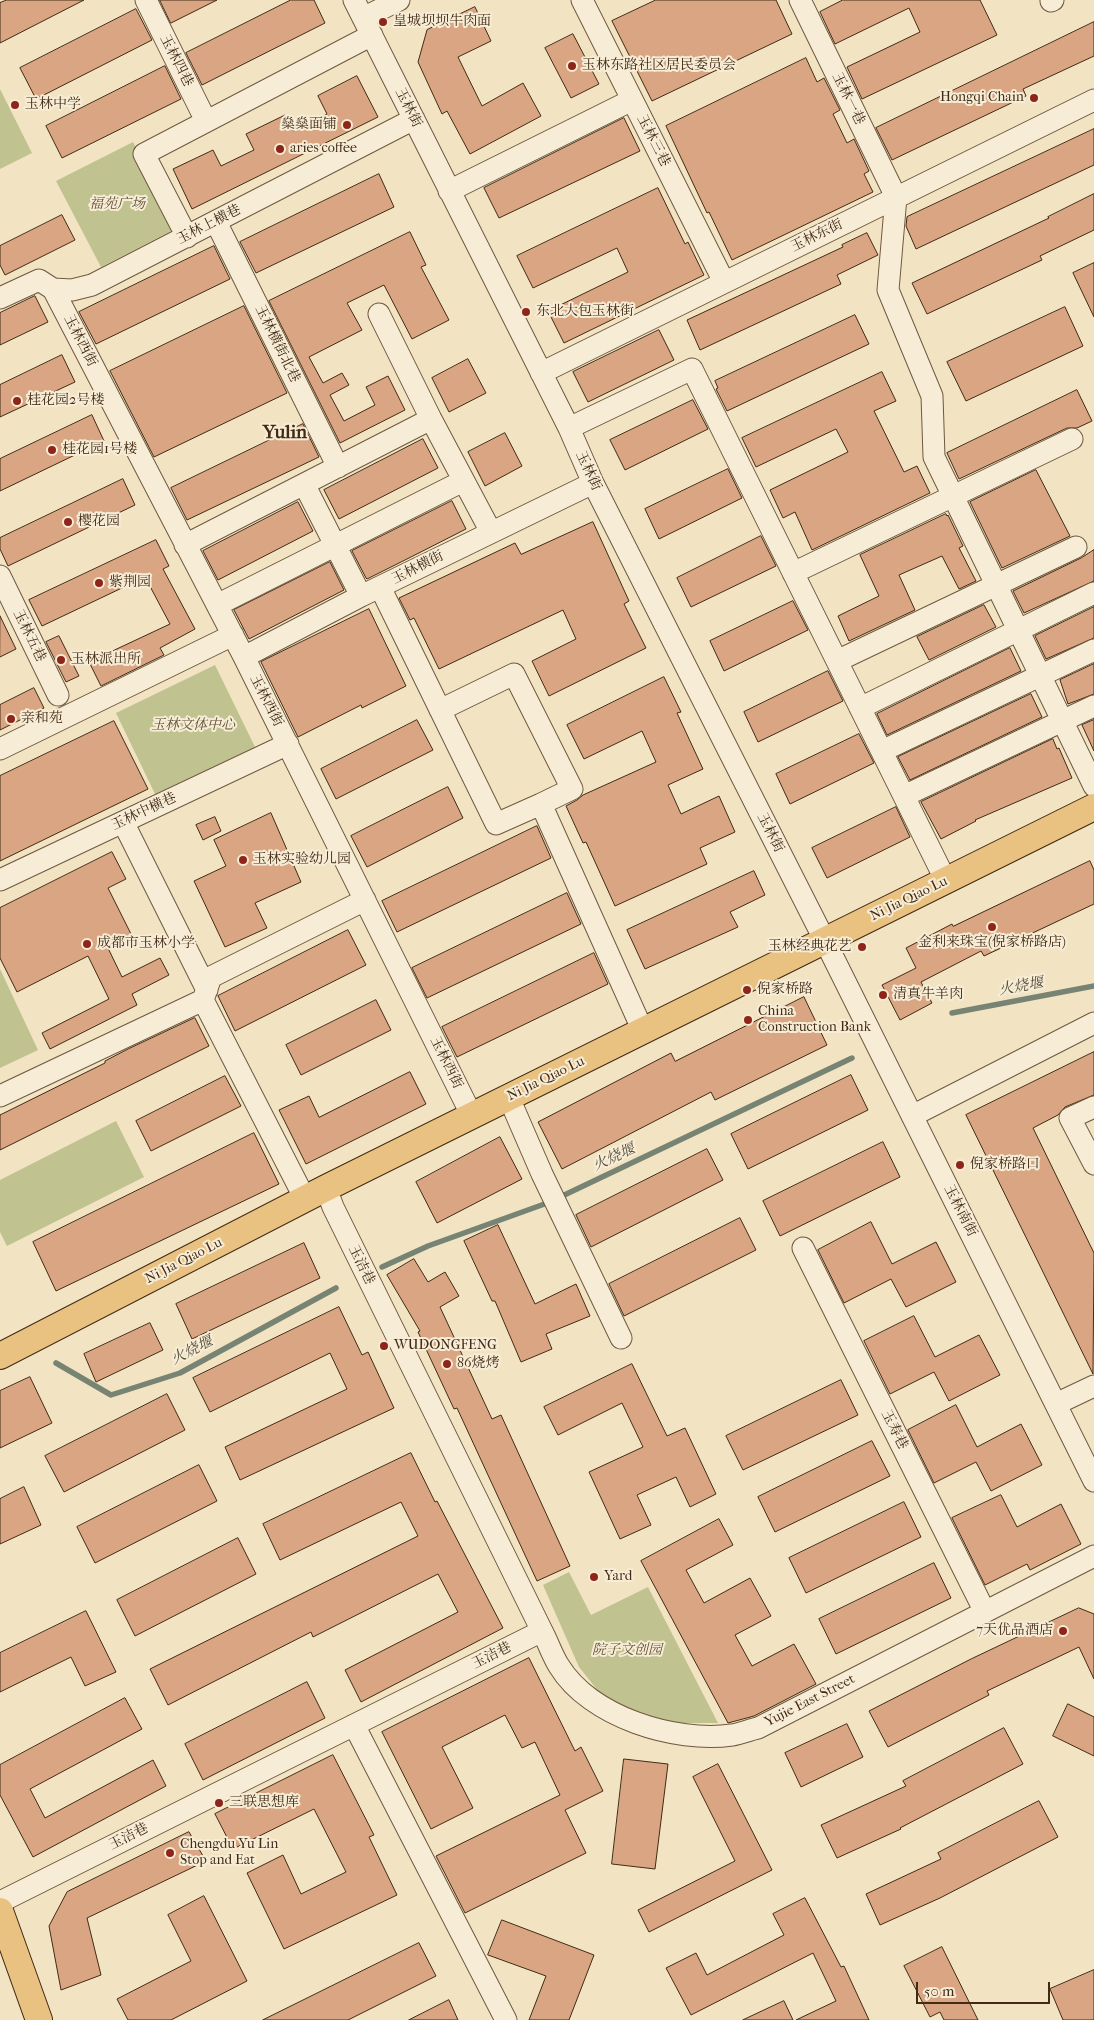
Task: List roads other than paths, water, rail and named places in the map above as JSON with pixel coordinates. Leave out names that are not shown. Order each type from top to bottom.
[{"type":"main road","name":"Ni Jia Qiao Lu","points":[[0,1356],[316,1194],[1094,807]]},
{"type":"main road","points":[[0,1911],[39,2020]]},
{"type":"street","name":"玉林四巷","points":[[146,0],[206,122]]},
{"type":"street","points":[[187,237],[144,154],[206,122],[363,18],[399,0]]},
{"type":"street","name":"玉林三巷","points":[[582,0],[724,282]]},
{"type":"street","name":"玉林一巷","points":[[800,0],[896,197]]},
{"type":"street","name":"玉林街","points":[[363,18],[541,373],[593,483],[825,941]]},
{"type":"street","points":[[450,191],[632,100]]},
{"type":"street","name":"玉林东街","points":[[541,373],[1094,100]]},
{"type":"street","name":"玉林上横巷","points":[[0,298],[39,280],[53,289],[72,290],[92,285],[414,119]]},
{"type":"street","points":[[896,197],[888,290],[932,396],[934,457],[1094,786]]},
{"type":"street","name":"玉林横街北巷","points":[[216,222],[338,467]]},
{"type":"street","name":"玉林西街","points":[[53,289],[244,656],[472,1116]]},
{"type":"street","points":[[379,314],[431,419],[491,532]]},
{"type":"street","points":[[568,428],[692,369],[946,881]]},
{"type":"street","points":[[185,545],[431,419]]},
{"type":"street","points":[[794,573],[1072,439]]},
{"type":"street","points":[[217,605],[463,481]]},
{"type":"street","name":"玉林横街","points":[[244,656],[361,596],[593,483]]},
{"type":"street","points":[[304,484],[361,596]]},
{"type":"street","points":[[837,661],[1076,547]]},
{"type":"street","name":"玉林五巷","points":[[0,576],[58,695]]},
{"type":"street","points":[[380,587],[440,710],[496,824],[572,789],[514,674],[440,710]]},
{"type":"street","points":[[860,708],[1094,593]]},
{"type":"street","points":[[0,749],[233,635]]},
{"type":"street","points":[[882,751],[1094,650]]},
{"type":"street","points":[[904,796],[1094,706]]},
{"type":"street","name":"玉林中横巷","points":[[0,880],[288,744]]},
{"type":"street","points":[[540,804],[643,1031]]},
{"type":"street","name":"玉洁巷","points":[[0,1902],[542,1631],[333,1207],[316,1194],[205,995],[123,822]]},
{"type":"street","points":[[0,1096],[205,995],[211,977],[365,900]]},
{"type":"street","name":"玉林南街","points":[[825,941],[1094,1480]]},
{"type":"street","points":[[912,1116],[1094,1022]]},
{"type":"street","points":[[508,1098],[542,1174],[621,1338]]},
{"type":"street","points":[[1094,1106],[1070,1118],[1094,1164]]},
{"type":"street","name":"玉寿巷","points":[[803,1248],[985,1612]]},
{"type":"street","points":[[1056,1404],[1094,1386]]},
{"type":"street","name":"Yujie East Street","points":[[542,1631],[559,1666],[572,1683],[596,1702],[621,1717],[650,1729],[700,1736],[732,1735],[758,1728],[1094,1556]]},
{"type":"street","points":[[354,1725],[506,2020]]},
{"type":"waterway","name":"火烧堰","points":[[952,1013],[1094,986]]},
{"type":"waterway","name":"火烧堰","points":[[558,1198],[852,1058]]},
{"type":"waterway","name":"火烧堰","points":[[382,1267],[428,1246],[550,1202]]},
{"type":"waterway","name":"火烧堰","points":[[56,1363],[111,1395],[180,1373],[336,1288]]},
{"type":"place","name":"皇城坝坝牛肉面","points":[[383,22]]},
{"type":"place","name":"玉林东路社区居民委员会","points":[[572,66]]},
{"type":"place","name":"Hongqi Chain","points":[[1034,98]]},
{"type":"place","name":"玉林中学","points":[[15,105]]},
{"type":"place","name":"燊燊面铺","points":[[347,125]]},
{"type":"place","name":"aries coffee","points":[[280,149]]},
{"type":"place","name":"东北大包玉林街","points":[[526,312]]},
{"type":"place","name":"桂花园2号楼","points":[[17,401]]},
{"type":"place","name":"桂花园1号楼","points":[[52,450]]},
{"type":"place","name":"樱花园","points":[[68,522]]},
{"type":"place","name":"紫荆园","points":[[99,583]]},
{"type":"place","name":"玉林派出所","points":[[61,660]]},
{"type":"place","name":"亲和苑","points":[[11,719]]},
{"type":"place","name":"玉林实验幼儿园","points":[[243,860]]},
{"type":"place","name":"金利来珠宝(倪家桥路店)","points":[[992,927]]},
{"type":"place","name":"成都市玉林小学","points":[[87,944]]},
{"type":"place","name":"玉林经典花艺","points":[[862,947]]},
{"type":"place","name":"倪家桥路","points":[[747,990]]},
{"type":"place","name":"清真牛羊肉","points":[[883,995]]},
{"type":"place","name":"China Construction Bank","points":[[748,1020]]},
{"type":"place","name":"倪家桥路口","points":[[960,1165]]},
{"type":"place","name":"WUDONGFENG","points":[[384,1346]]},
{"type":"place","name":"86烧烤","points":[[447,1364]]},
{"type":"place","name":"Yard","points":[[594,1577]]},
{"type":"place","name":"7天优品酒店","points":[[1063,1631]]},
{"type":"place","name":"三联思想库","points":[[219,1803]]},
{"type":"place","name":"Chengdu Yu Lin Stop and Eat","points":[[170,1853]]},
{"type":"district","name":"Yulin","points":[[285,433]]},
{"type":"park label","name":"福苑广场","points":[[117,205]]},
{"type":"park label","name":"玉林文体中心","points":[[193,726]]},
{"type":"park label","name":"院子文创园","points":[[627,1651]]}]
